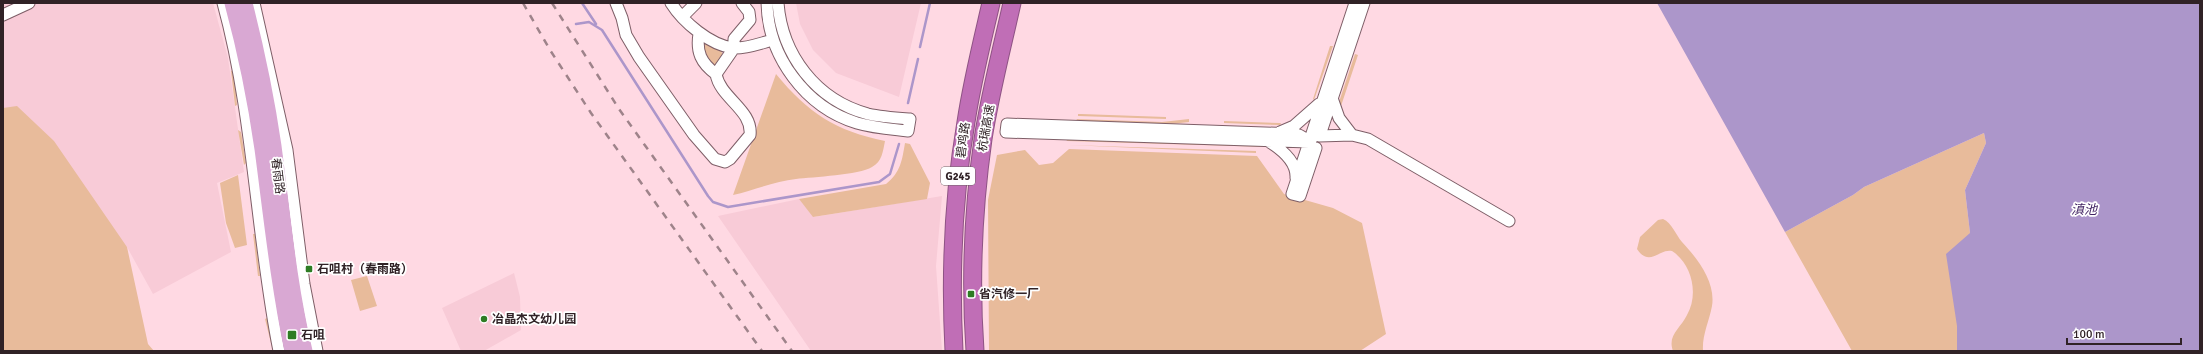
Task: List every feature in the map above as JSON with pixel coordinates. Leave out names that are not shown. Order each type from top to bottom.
[{"type":"highway","points":[[947,351],[944,269],[948,199],[960,107],[982,3]]},
{"type":"highway","name":"碧鸡路","points":[[954,351],[952,258],[956,190],[966,121],[991,3]]},
{"type":"highway","name":"碧鸡路","points":[[968,351],[966,257],[970,189],[985,88],[1004,3]]},
{"type":"highway","name":"杭瑞高速","points":[[975,351],[973,274],[974,228],[978,181],[984,138],[1012,3]]},
{"type":"main road","name":"春雨路","points":[[232,3],[254,96],[280,290],[292,351]]},
{"type":"main road","name":"春雨路","points":[[245,3],[258,57],[269,116],[291,279],[300,332],[305,351]]},
{"type":"main road","points":[[300,332],[310,351]]},
{"type":"street","points":[[3,15],[29,3]]},
{"type":"street","points":[[223,3],[236,56],[265,266],[279,351]]},
{"type":"street","points":[[254,3],[287,150],[304,284],[317,351]]},
{"type":"street","points":[[616,3],[626,34],[639,57],[694,135],[715,159],[724,162],[730,159],[748,140],[751,130],[746,117],[720,87],[716,74],[707,68],[699,55],[699,34]]},
{"type":"street","points":[[671,3],[682,17],[699,34],[734,48],[773,40]]},
{"type":"street","points":[[682,17],[696,3]]},
{"type":"street","points":[[716,74],[734,48],[734,39],[750,20],[749,12],[742,3]]},
{"type":"street","points":[[767,3],[773,40],[783,62],[796,81],[824,106],[856,122],[909,125],[857,110],[838,102],[822,91],[804,72],[790,51],[783,32],[778,3]]},
{"type":"street","points":[[1355,3],[1327,99],[1323,125],[1300,196],[1292,194],[1309,142],[1327,99],[1364,3]]},
{"type":"street","points":[[1327,99],[1338,118],[1352,135]]},
{"type":"street","points":[[1309,142],[1271,137],[1007,124],[1006,132],[1271,137],[1298,123],[1327,99]]},
{"type":"street","points":[[1309,142],[1323,125]]},
{"type":"street","points":[[1319,136],[1352,135],[1368,139],[1485,209],[1510,221]]},
{"type":"street","points":[[1271,137],[1288,158],[1296,172],[1296,181]]},
{"type":"street","points":[[1309,142],[1313,155]]},
{"type":"shaded area","points":[[3,3],[213,3],[228,58],[244,172],[217,183],[231,252],[153,294],[127,247],[3,108]]},
{"type":"shaded area","points":[[796,3],[921,3],[899,97],[836,73],[813,50],[800,24]]},
{"type":"shaded area","points":[[704,40],[721,50],[723,56],[715,68],[707,64],[701,41]]},
{"type":"shaded area","points":[[1330,46],[1333,46],[1314,100],[1313,99]]},
{"type":"shaded area","points":[[1355,54],[1358,55],[1340,109],[1337,108]]},
{"type":"shaded area","points":[[234,70],[237,105],[235,106],[231,71]]},
{"type":"shaded area","points":[[776,74],[800,100],[812,110],[837,126],[868,137],[885,141],[882,156],[878,162],[866,170],[788,180],[733,195]]},
{"type":"shaded area","points":[[17,106],[54,141],[127,247],[148,344],[154,351],[3,350],[3,108]]},
{"type":"shaded area","points":[[1078,114],[1166,117],[1166,119],[1078,116]]},
{"type":"shaded area","points":[[1077,119],[1162,122],[1189,119],[1189,122],[1171,124],[1076,121]]},
{"type":"shaded area","points":[[1224,121],[1281,123],[1280,125],[1224,123]]},
{"type":"shaded area","points":[[238,130],[241,132],[246,163],[244,165]]},
{"type":"shaded area","points":[[1984,133],[1986,143],[1965,190],[1970,233],[1957,326],[1957,351],[1852,351],[1785,232],[1853,195],[1864,187]]},
{"type":"shaded area","points":[[1066,139],[1266,145],[1268,147],[1067,141]]},
{"type":"shaded area","points":[[905,143],[910,144],[930,183],[927,199],[813,217],[799,199],[886,184],[898,170],[902,160]]},
{"type":"shaded area","points":[[1068,145],[1256,151],[1256,153]]},
{"type":"shaded area","points":[[1069,149],[1257,156],[1284,194],[1333,208],[1362,223],[1386,334],[1360,351],[989,351],[988,200],[997,155],[1025,150],[1039,165],[1053,163]]},
{"type":"shaded area","points":[[238,175],[247,245],[235,248],[226,223],[220,183]]},
{"type":"shaded area","points":[[942,196],[936,266],[942,351],[811,351],[718,216],[799,199],[814,217]]},
{"type":"shaded area","points":[[1663,219],[1671,226],[1694,255],[1704,271],[1711,288],[1712,306],[1705,334],[1703,351],[1673,351],[1673,336],[1687,315],[1693,298],[1692,280],[1689,271],[1679,257],[1672,251],[1646,257],[1637,249],[1640,237],[1658,220]]},
{"type":"shaded area","points":[[253,234],[255,234],[260,276],[258,276]]},
{"type":"shaded area","name":"冶晶杰文幼儿园","points":[[514,273],[520,297],[521,330],[484,351],[461,351],[442,308]]},
{"type":"shaded area","points":[[367,276],[377,306],[360,311],[351,280]]},
{"type":"shaded area","points":[[267,318],[273,351],[265,319]]},
{"type":"water","name":"滇池","points":[[1657,3],[2200,3],[2200,351],[1957,351],[1957,326],[1946,254],[1970,233],[1965,190],[1986,143],[1984,133],[1864,187],[1853,195],[1785,232]]},
{"type":"waterway","points":[[582,3],[596,24]]},
{"type":"waterway","points":[[920,47],[930,3]]},
{"type":"waterway","points":[[576,24],[589,22],[602,30],[713,202],[728,207],[879,182],[890,174],[899,144]]},
{"type":"waterway","points":[[908,103],[918,59]]},
{"type":"railway","points":[[523,3],[550,50],[591,113],[762,351]]},
{"type":"railway","points":[[552,3],[619,109],[792,351]]},
{"type":"place","name":"石咀村（春雨路）","points":[[309,269]]},
{"type":"place","name":"省汽修一厂","points":[[971,294]]},
{"type":"place","name":"冶晶杰文幼儿园","points":[[484,319]]},
{"type":"place","name":"石咀","points":[[292,335]]}]
